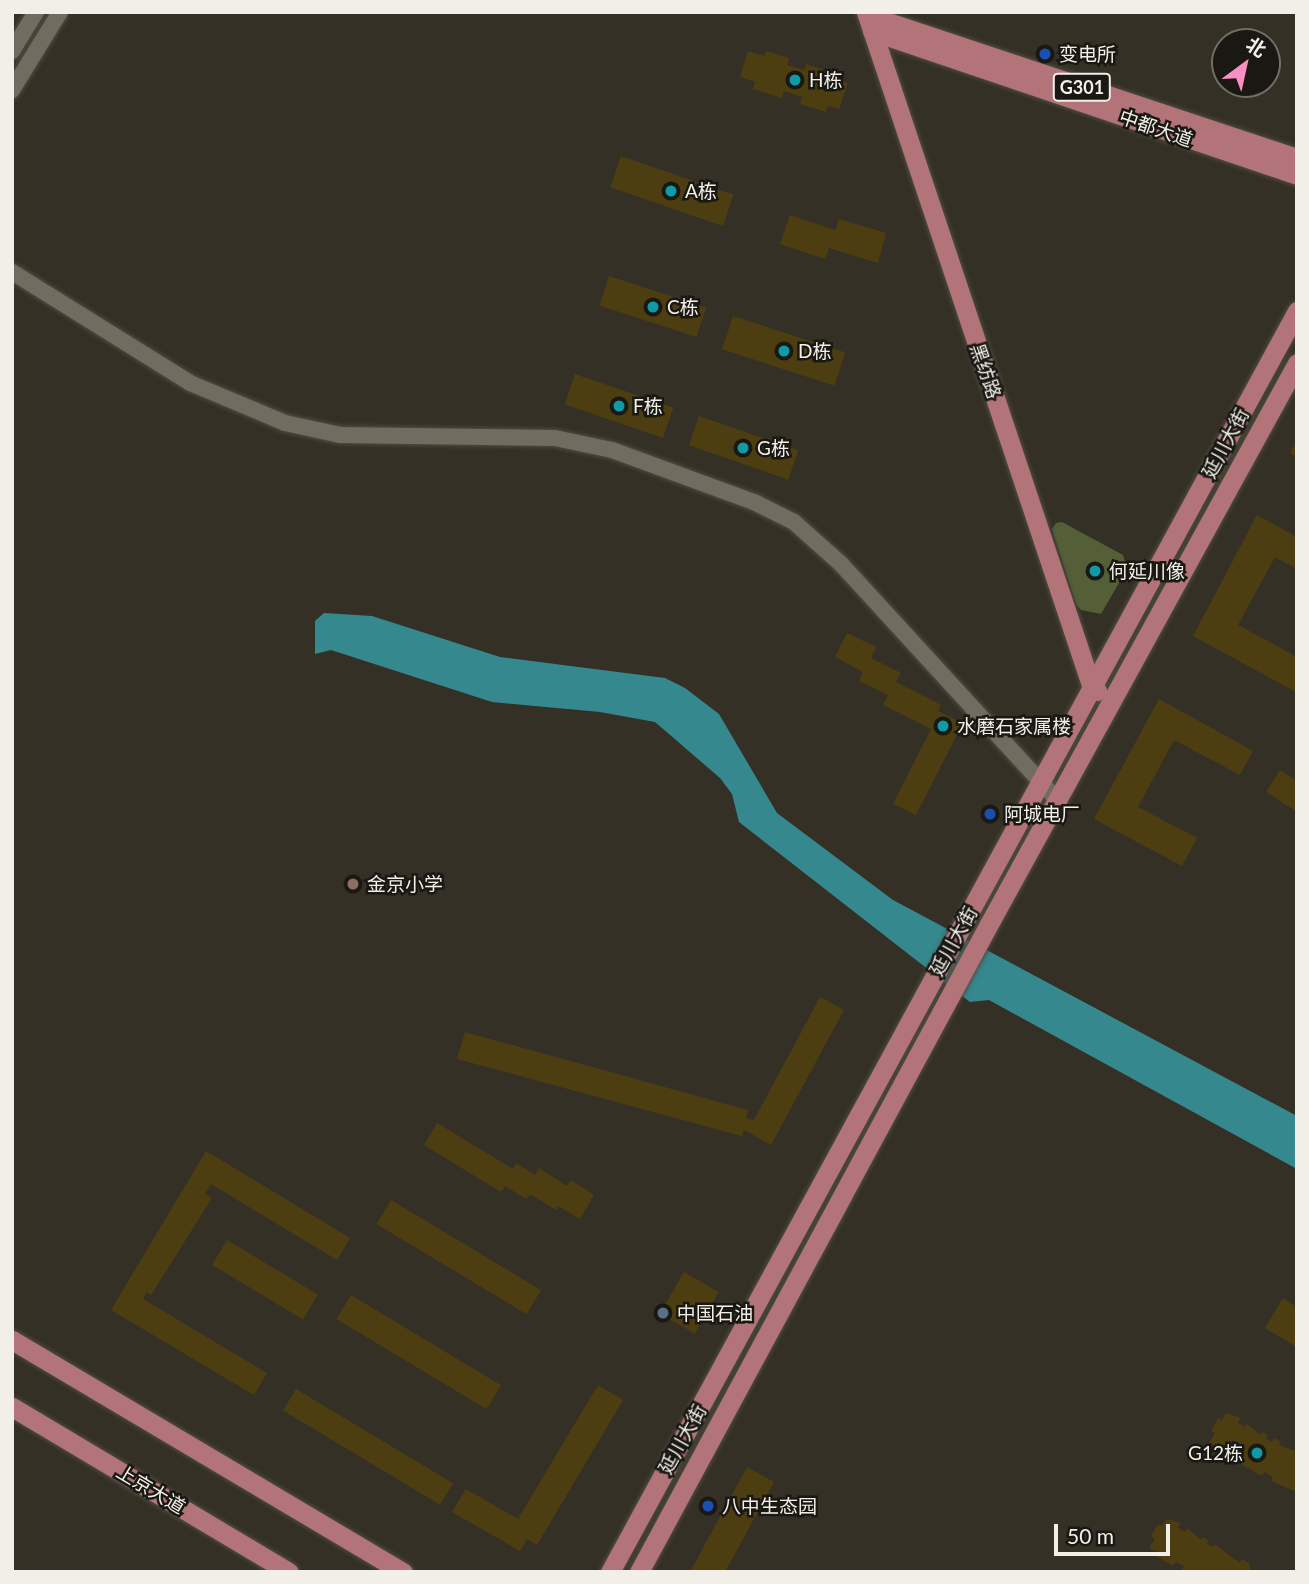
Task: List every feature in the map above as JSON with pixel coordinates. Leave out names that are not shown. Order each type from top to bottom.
[{"type":"main road","name":"中都大道","points":[[868,19],[1297,158]]},
{"type":"main road","name":"中都大道","points":[[868,19],[1297,175]]},
{"type":"main road","name":"黑纺路","points":[[868,19],[1092,688]]},
{"type":"main road","name":"延川大街","points":[[610,1572],[1297,311]]},
{"type":"main road","name":"延川大街","points":[[639,1572],[989,924],[1297,363]]},
{"type":"main road","points":[[1092,688],[1113,700]]},
{"type":"main road","points":[[12,1340],[403,1572]]},
{"type":"main road","name":"上京大道","points":[[12,1407],[289,1572]]},
{"type":"street","points":[[12,51],[36,12]]},
{"type":"street","points":[[12,90],[60,12]]},
{"type":"street","points":[[12,272],[190,383],[285,423],[340,435],[555,438],[612,450],[754,502],[794,522],[841,564],[1057,800]]},
{"type":"green space","points":[[1062,522],[1123,555],[1127,569],[1101,614],[1081,610],[1076,604],[1052,529],[1056,523]]},
{"type":"water","points":[[324,613],[372,616],[500,657],[665,678],[685,688],[719,714],[777,813],[893,900],[1297,1116],[1297,1169],[989,1000],[970,1002],[739,822],[732,794],[720,778],[655,722],[600,712],[492,702],[331,650],[315,654],[315,621]]},
{"type":"building","name":"H栋","points":[[748,51],[764,56],[766,51],[789,58],[787,65],[804,70],[806,64],[837,75],[836,79],[848,83],[839,109],[828,106],[826,112],[800,104],[802,97],[784,91],[782,98],[753,89],[755,82],[740,77]]},
{"type":"building","name":"A栋","points":[[621,156],[734,195],[723,226],[610,187]]},
{"type":"building","points":[[790,215],[835,230],[839,219],[886,233],[878,263],[829,248],[825,259],[780,244]]},
{"type":"building","name":"C栋","points":[[609,276],[706,308],[696,337],[599,305]]},
{"type":"building","name":"D栋","points":[[733,316],[845,352],[834,386],[722,349]]},
{"type":"building","name":"F栋","points":[[575,374],[673,408],[663,438],[565,404]]},
{"type":"building","name":"G栋","points":[[699,416],[798,450],[788,479],[689,445]]},
{"type":"building","points":[[1297,440],[1297,457],[1290,453]]},
{"type":"building","points":[[1257,515],[1297,537],[1297,569],[1275,557],[1238,625],[1297,657],[1296,692],[1193,636]]},
{"type":"building","name":"水磨石家属楼","points":[[847,633],[876,647],[871,658],[901,673],[896,682],[941,705],[938,711],[963,723],[916,815],[893,804],[931,729],[883,705],[888,695],[859,681],[863,672],[835,657]]},
{"type":"building","points":[[1159,699],[1253,751],[1240,775],[1174,740],[1138,807],[1197,838],[1182,866],[1094,819]]},
{"type":"building","points":[[1280,770],[1297,781],[1297,812],[1266,792]]},
{"type":"building","points":[[820,997],[844,1010],[771,1145],[748,1132],[744,1131],[742,1136],[457,1059],[465,1032],[748,1110],[746,1118],[754,1120]]},
{"type":"building","points":[[437,1123],[513,1169],[516,1163],[535,1175],[539,1168],[567,1186],[571,1180],[594,1195],[580,1219],[558,1206],[556,1210],[530,1194],[526,1199],[505,1186],[501,1192],[424,1145]]},
{"type":"building","points":[[206,1151],[350,1238],[337,1260],[211,1184],[205,1194],[212,1198],[151,1295],[147,1292],[143,1299],[267,1373],[254,1395],[111,1310]]},
{"type":"building","points":[[391,1200],[541,1290],[527,1314],[377,1224]]},
{"type":"building","points":[[227,1240],[318,1295],[303,1319],[212,1265]]},
{"type":"building","points":[[684,1272],[719,1292],[695,1334],[660,1314]]},
{"type":"building","points":[[351,1295],[501,1385],[487,1409],[337,1319]]},
{"type":"building","points":[[1283,1298],[1297,1307],[1297,1347],[1265,1328]]},
{"type":"building","points":[[598,1385],[623,1400],[537,1545],[527,1539],[520,1551],[452,1512],[466,1489],[518,1519]]},
{"type":"building","points":[[296,1389],[453,1483],[440,1505],[283,1410]]},
{"type":"building","name":"G12栋","points":[[1226,1413],[1241,1418],[1238,1423],[1245,1427],[1246,1423],[1260,1435],[1262,1432],[1268,1435],[1266,1439],[1272,1442],[1274,1438],[1281,1442],[1279,1445],[1295,1451],[1297,1492],[1271,1481],[1273,1477],[1264,1472],[1262,1476],[1241,1464],[1243,1461],[1236,1457],[1233,1460],[1215,1450],[1216,1447],[1209,1443],[1215,1433],[1211,1431],[1218,1418],[1222,1420]]},
{"type":"building","points":[[747,1467],[774,1482],[725,1572],[690,1572]]},
{"type":"building","points":[[1166,1519],[1181,1523],[1178,1528],[1185,1532],[1187,1528],[1201,1540],[1202,1537],[1209,1540],[1207,1544],[1212,1547],[1214,1544],[1240,1563],[1242,1559],[1249,1563],[1251,1572],[1185,1572],[1182,1570],[1184,1566],[1176,1562],[1173,1566],[1155,1555],[1157,1552],[1149,1548],[1155,1539],[1151,1536],[1158,1524],[1162,1526]]},
{"type":"place","name":"变电所","points":[[1045,54]]},
{"type":"place","name":"H栋","points":[[795,80]]},
{"type":"place","name":"A栋","points":[[671,191]]},
{"type":"place","name":"C栋","points":[[653,307]]},
{"type":"place","name":"D栋","points":[[784,351]]},
{"type":"place","name":"F栋","points":[[619,406]]},
{"type":"place","name":"G栋","points":[[743,448]]},
{"type":"place","name":"何延川像","points":[[1095,571]]},
{"type":"place","name":"水磨石家属楼","points":[[943,726]]},
{"type":"place","name":"阿城电厂","points":[[990,814]]},
{"type":"place","name":"金京小学","points":[[353,884]]},
{"type":"place","name":"中国石油","points":[[663,1313]]},
{"type":"place","name":"G12栋","points":[[1257,1453]]},
{"type":"place","name":"八中生态园","points":[[708,1506]]}]
